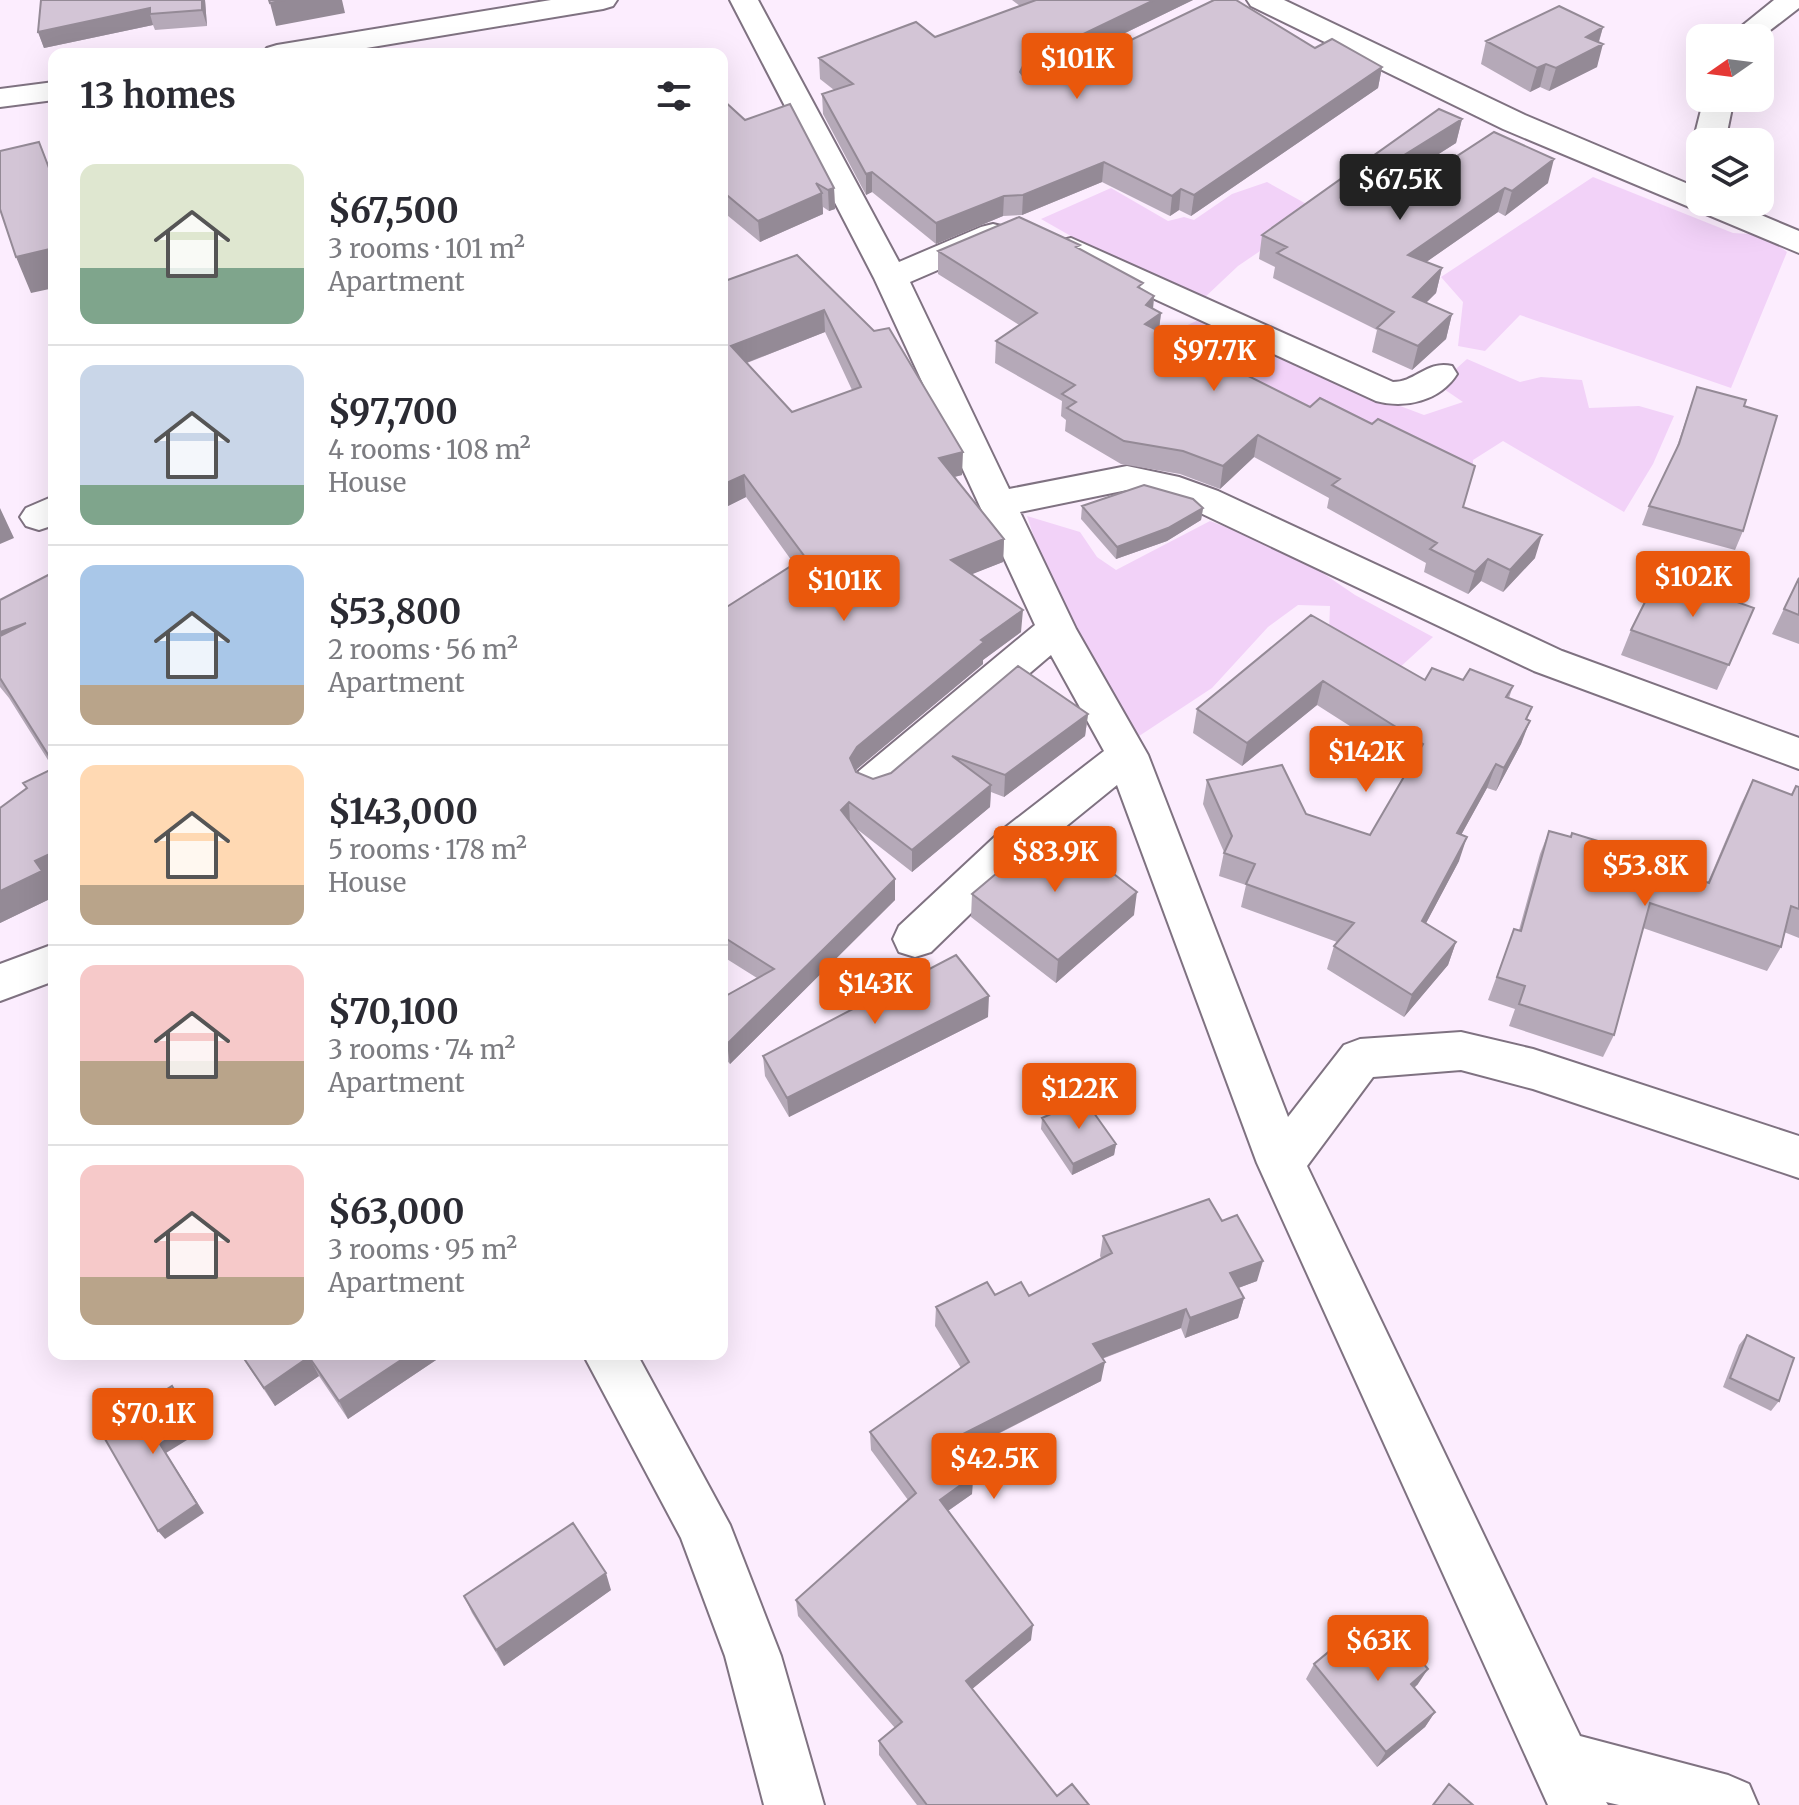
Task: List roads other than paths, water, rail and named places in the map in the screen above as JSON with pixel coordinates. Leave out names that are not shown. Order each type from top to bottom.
[{"type":"street","points":[[309,48],[603,0]]},
{"type":"street","points":[[744,0],[891,278],[1056,629],[1127,755],[1281,1163],[1569,1782],[1728,1805]]},
{"type":"street","points":[[1261,0],[1514,122],[1686,187]]},
{"type":"street","points":[[1760,24],[1792,0]]},
{"type":"street","points":[[0,98],[48,92]]},
{"type":"street","points":[[1487,140],[1514,122]]},
{"type":"street","points":[[1746,216],[1799,243]]},
{"type":"street","points":[[891,278],[998,232],[1032,230],[1388,393],[1411,393],[1440,374]]},
{"type":"street","points":[[998,504],[1127,478],[1166,486],[1205,500],[1548,661],[1799,754]]},
{"type":"street","points":[[874,782],[1056,629]]},
{"type":"street","points":[[915,939],[1017,842],[1127,755]]},
{"type":"street","points":[[0,983],[48,964]]},
{"type":"street","points":[[1281,1163],[1360,1059],[1461,1051],[1533,1069],[1799,1157]]},
{"type":"street","points":[[612,1360],[703,1525],[753,1656],[794,1805]]}]
